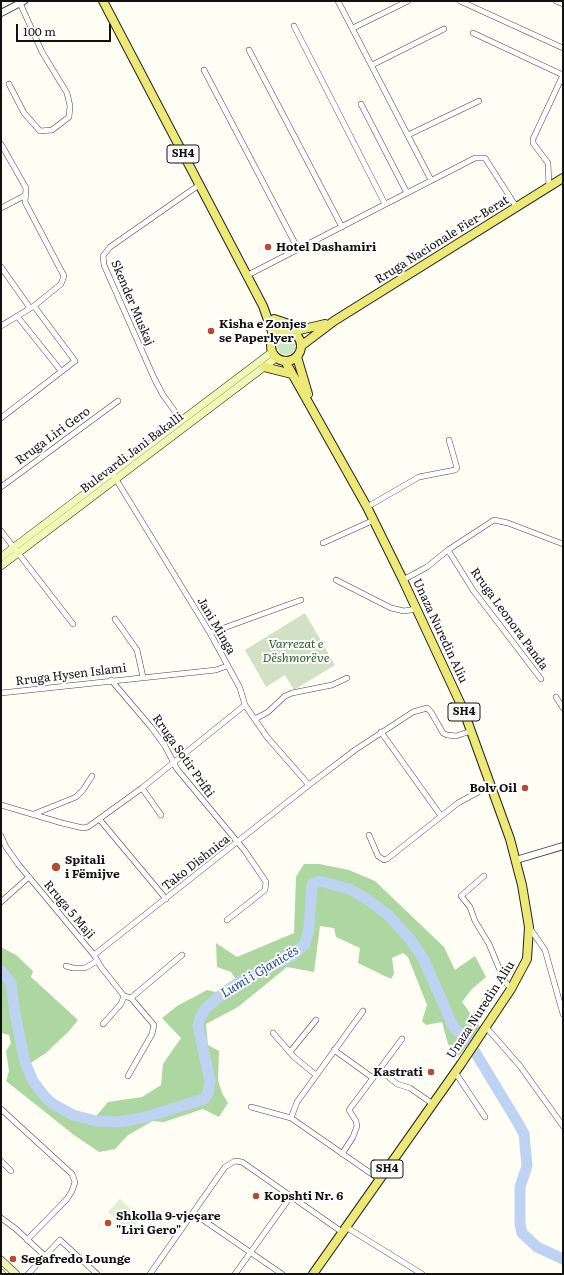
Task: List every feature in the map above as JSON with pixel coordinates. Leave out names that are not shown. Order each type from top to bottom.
[{"type":"main road","name":"SH4","points":[[103,1],[263,306],[274,337],[271,343],[274,355]]},
{"type":"main road","name":"Rruga Nacionale Fier-Berat","points":[[301,346],[334,321],[563,178]]},
{"type":"main road","name":"SH4","points":[[263,306],[274,319],[299,337],[301,346]]},
{"type":"main road","points":[[274,319],[294,327],[308,329]]},
{"type":"main road","name":"Rruga Nacionale Fier-Berat","points":[[289,331],[308,329],[334,321]]},
{"type":"main road","points":[[274,337],[279,332],[289,331]]},
{"type":"main road","points":[[274,355],[285,361],[297,357],[301,346]]},
{"type":"main road","name":"Bulevardi Jani Bakalli","points":[[114,475],[181,420],[274,355]]},
{"type":"main road","name":"Bulevardi Jani Bakalli","points":[[1,566],[16,550],[114,475],[264,367],[274,355]]},
{"type":"main road","name":"Unaza Nuredin Aliu","points":[[297,357],[312,406]]},
{"type":"main road","name":"Unaza Nuredin Aliu","points":[[285,361],[312,406],[374,520],[403,580],[471,731],[516,860],[526,903],[529,927],[526,959],[511,989],[461,1064],[313,1274]]},
{"type":"main road","points":[[264,367],[292,374]]},
{"type":"main road","name":"Bulevardi Jani Bakalli","points":[[1,557],[16,550]]},
{"type":"main road","points":[[1,1260],[16,1274]]},
{"type":"street","points":[[338,1],[431,180]]},
{"type":"street","points":[[353,28],[408,1]]},
{"type":"street","points":[[460,1],[563,48]]},
{"type":"street","points":[[556,1],[563,4]]},
{"type":"street","points":[[1,13],[18,3],[42,52],[67,93],[70,106],[69,117],[52,130],[40,131],[24,113],[9,84]]},
{"type":"street","points":[[294,26],[386,204]]},
{"type":"street","points":[[372,65],[444,29]]},
{"type":"street","points":[[473,33],[563,75],[533,139],[534,143],[548,163],[549,187]]},
{"type":"street","points":[[249,50],[342,227]]},
{"type":"street","points":[[204,70],[298,249]]},
{"type":"street","points":[[408,135],[479,101]]},
{"type":"street","points":[[361,104],[407,193]]},
{"type":"street","points":[[1,144],[26,188],[24,196],[26,202],[64,276],[61,284],[32,307],[1,325]]},
{"type":"street","points":[[246,276],[469,160],[482,157],[487,161],[517,208]]},
{"type":"street","name":"Skender Muskaj","points":[[181,420],[163,395],[154,378],[104,265],[103,256],[110,247],[199,185]]},
{"type":"street","points":[[1,208],[24,196]]},
{"type":"street","points":[[1,267],[75,361],[1,418]]},
{"type":"street","points":[[17,316],[61,371]]},
{"type":"street","name":"Rruga Liri Gero","points":[[1,486],[118,401]]},
{"type":"street","points":[[367,507],[414,479],[455,470],[457,468],[449,440]]},
{"type":"street","name":"Jani Minga","points":[[114,475],[210,633],[240,688],[245,705],[267,737],[309,785]]},
{"type":"street","points":[[323,543],[374,520]]},
{"type":"street","points":[[403,580],[427,567],[448,550],[494,520],[508,523],[563,544]]},
{"type":"street","points":[[1,531],[73,624]]},
{"type":"street","name":"Rruga Leonora Panda","points":[[448,550],[473,590],[541,679]]},
{"type":"street","points":[[336,580],[391,608],[404,611],[416,609]]},
{"type":"street","points":[[210,633],[301,600]]},
{"type":"street","name":"Rruga Hysen Islami","points":[[115,619],[137,650],[143,677]]},
{"type":"street","name":"Rruga Hysen Islami","points":[[1,694],[111,680],[216,670],[227,666]]},
{"type":"street","points":[[255,719],[268,712],[285,696],[292,693],[332,685],[347,678]]},
{"type":"street","name":"Rruga Sotir Prifti","points":[[111,680],[151,727],[165,746],[177,769],[200,799],[238,842],[262,873],[266,882],[266,887],[227,920]]},
{"type":"street","points":[[556,697],[563,708]]},
{"type":"street","points":[[1,805],[83,828],[94,825],[245,705]]},
{"type":"street","name":"Tako Dishnica","points":[[94,955],[309,785],[381,732],[413,712],[424,708],[431,712],[440,728],[447,736],[456,736],[471,731]]},
{"type":"street","points":[[381,732],[441,816]]},
{"type":"street","points":[[34,814],[76,797],[83,790],[92,776]]},
{"type":"street","points":[[369,835],[378,856],[384,860],[387,859],[468,796],[491,785]]},
{"type":"street","points":[[142,788],[161,815]]},
{"type":"street","points":[[100,820],[166,899]]},
{"type":"street","name":"Rruga 5 Maji","points":[[1,836],[8,851],[94,955],[124,996]]},
{"type":"street","points":[[516,860],[563,846]]},
{"type":"street","points":[[484,876],[461,896],[470,906],[475,922],[489,944],[504,980],[511,989]]},
{"type":"street","points":[[1,902],[29,878]]},
{"type":"street","points":[[529,927],[545,950],[563,1014]]},
{"type":"street","points":[[131,998],[182,955]]},
{"type":"street","points":[[66,966],[86,968],[97,961]]},
{"type":"street","points":[[103,1024],[122,1004],[124,996],[131,998],[155,1028],[128,1076]]},
{"type":"street","points":[[291,1118],[297,1102],[363,1011]]},
{"type":"street","points":[[290,1052],[316,1020]]},
{"type":"street","points":[[485,1029],[520,1066],[563,1126]]},
{"type":"street","points":[[273,1033],[290,1052],[316,1075]]},
{"type":"street","points":[[342,1154],[357,1126],[356,1121],[349,1110],[402,1039]]},
{"type":"street","points":[[334,1050],[372,1078]]},
{"type":"street","points":[[379,1069],[397,1084],[410,1088],[433,1104]]},
{"type":"street","name":"Unaza Nuredin Aliu","points":[[455,1072],[485,1117]]},
{"type":"street","points":[[251,1107],[291,1118],[379,1179]]},
{"type":"street","points":[[1,1109],[67,1169],[75,1182],[72,1191],[66,1199],[27,1240]]},
{"type":"street","points":[[1,1119],[6,1114]]},
{"type":"street","points":[[1,1161],[11,1170]]},
{"type":"street","points":[[150,1274],[224,1167],[234,1161],[242,1162],[344,1230],[422,1274]]},
{"type":"street","points":[[236,1274],[291,1196]]},
{"type":"street","points":[[193,1213],[282,1274]]},
{"type":"street","points":[[1,1218],[45,1256]]},
{"type":"street","points":[[28,1274],[60,1240],[96,1274]]},
{"type":"green space","points":[[282,337],[290,337],[295,342],[293,353],[290,355],[282,355],[277,350],[277,342]]},
{"type":"green space","name":"Varrezat e Dëshmorëve","points":[[305,613],[335,665],[294,690],[285,675],[266,687],[245,650]]},
{"type":"green space","points":[[304,864],[319,864],[349,870],[375,881],[444,947],[455,970],[475,956],[486,977],[471,990],[462,1002],[481,1028],[458,1057],[448,1044],[442,1022],[426,1025],[422,1021],[427,1005],[408,957],[403,953],[392,958],[394,974],[391,979],[358,963],[360,948],[336,937],[334,928],[320,926],[314,972],[287,967],[238,1007],[206,1024],[208,1045],[219,1051],[218,1080],[222,1093],[228,1103],[219,1117],[203,1109],[164,1122],[153,1121],[128,1135],[115,1149],[99,1152],[74,1135],[6,1081],[9,1071],[6,1051],[11,1043],[9,1035],[1,1033],[1,947],[16,955],[33,971],[31,977],[78,1020],[46,1053],[26,1066],[32,1082],[53,1105],[72,1115],[92,1121],[108,1102],[142,1097],[161,1085],[163,1064],[181,1038],[162,1018],[177,1006],[207,990],[224,994],[239,984],[231,972],[217,967],[216,943],[237,957],[294,933],[296,877]]},
{"type":"green space","points":[[120,1199],[141,1219],[129,1231],[108,1212]]},
{"type":"waterway","name":"Lumi i Gjanicës","points":[[1,971],[11,983],[15,1014],[25,1062],[33,1081],[46,1098],[53,1104],[73,1115],[96,1121],[120,1122],[146,1117],[204,1099],[208,1093],[210,1081],[198,1026],[205,1009],[227,990],[250,976],[293,955],[305,944],[309,928],[312,884],[320,881],[349,889],[367,899],[388,915],[410,939],[424,960],[452,1024],[457,1031],[466,1037],[524,1134],[527,1166],[520,1187],[520,1224],[522,1233],[537,1247],[563,1259]]},
{"type":"place","name":"Hotel Dashamiri","points":[[268,247]]},
{"type":"place","name":"Kisha e Zonjes se Paperlyer","points":[[211,331]]},
{"type":"place","name":"Bolv Oil","points":[[525,788]]},
{"type":"place","name":"Spitali i Fëmijve","points":[[56,867]]},
{"type":"place","name":"Kastrati","points":[[431,1072]]},
{"type":"place","name":"Kopshti Nr. 6","points":[[256,1196]]},
{"type":"place","name":"Shkolla 9-vjeçare \"Liri Gero\"","points":[[108,1223]]},
{"type":"place","name":"Segafredo Lounge","points":[[13,1259]]}]
